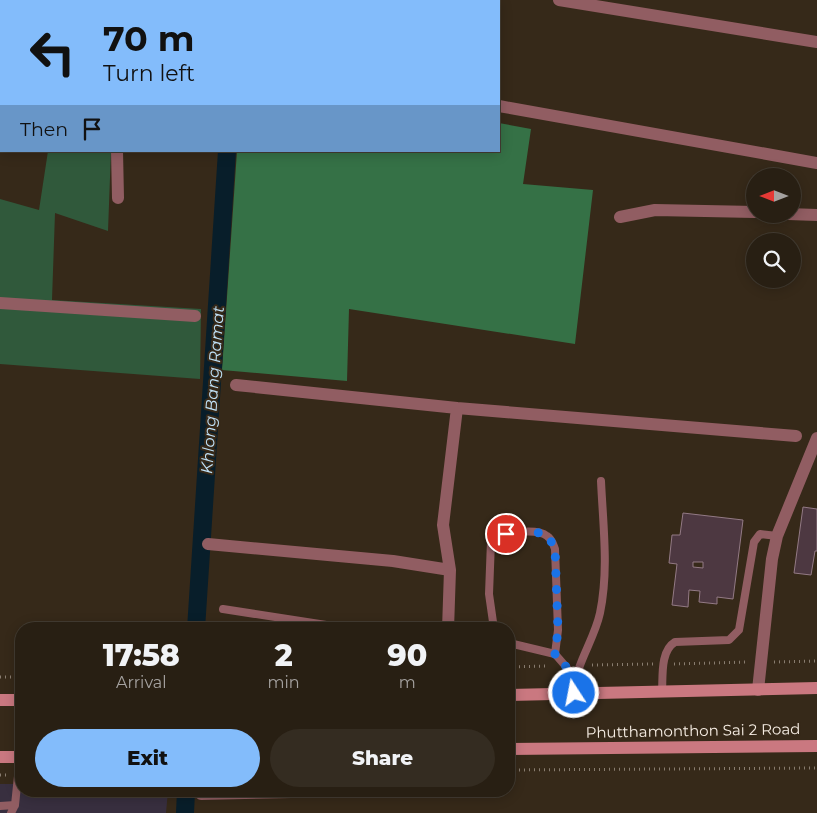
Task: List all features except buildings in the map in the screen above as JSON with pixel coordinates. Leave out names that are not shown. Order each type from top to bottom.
[{"type":"main road","points":[[515,694],[817,688]]},
{"type":"main road","points":[[0,700],[15,700]]},
{"type":"main road","name":"Phutthamonthon Sai 2 Road","points":[[515,749],[817,746]]},
{"type":"main road","points":[[0,757],[15,757]]},
{"type":"street","points":[[559,0],[817,42]]},
{"type":"street","points":[[500,106],[817,163]]},
{"type":"street","points":[[118,152],[118,198]]},
{"type":"street","points":[[620,217],[655,210],[746,212]]},
{"type":"street","points":[[801,214],[817,215]]},
{"type":"street","points":[[0,303],[195,316]]},
{"type":"street","points":[[236,385],[457,408],[796,436]]},
{"type":"street","points":[[448,622],[450,570],[443,525],[457,408]]},
{"type":"street","points":[[758,690],[772,559],[777,536],[817,441]]},
{"type":"street","points":[[208,544],[393,561],[450,570]]},
{"type":"lane","points":[[574,693],[575,677],[599,616],[603,595],[605,575],[601,481]]},
{"type":"lane","points":[[493,622],[490,594],[491,541],[496,536],[506,534],[534,532],[546,534],[551,539],[555,549],[558,630],[555,654]]},
{"type":"lane","points":[[662,692],[665,656],[669,646],[675,642],[728,640],[739,630],[754,542],[760,534],[777,536]]},
{"type":"lane","points":[[223,609],[307,622]]},
{"type":"lane","points":[[515,644],[555,654],[575,677]]},
{"type":"lane","points":[[11,813],[16,797]]},
{"type":"lane","points":[[0,806],[15,805]]},
{"type":"path","points":[[0,677],[15,677]]},
{"type":"path","points":[[515,770],[817,768]]},
{"type":"shaded area","points":[[0,784],[15,784],[15,797],[167,797],[166,813],[0,813]]},
{"type":"green space","points":[[500,123],[531,129],[523,184],[593,190],[575,344],[349,309],[347,381],[222,370],[237,152],[500,152]]},
{"type":"green space","points":[[48,152],[111,152],[108,231],[55,213],[52,300],[201,309],[200,379],[0,364],[0,199],[39,210]]},
{"type":"waterway","name":"Khlong Bang Ramat","points":[[196,622],[227,152]]},
{"type":"waterway","name":"Khlong Bang Ramat","points":[[185,813],[186,797]]},
{"type":"route","points":[[506,534],[534,532],[546,534],[551,539],[555,549],[557,575],[558,630],[555,654],[575,677],[574,693]]}]
